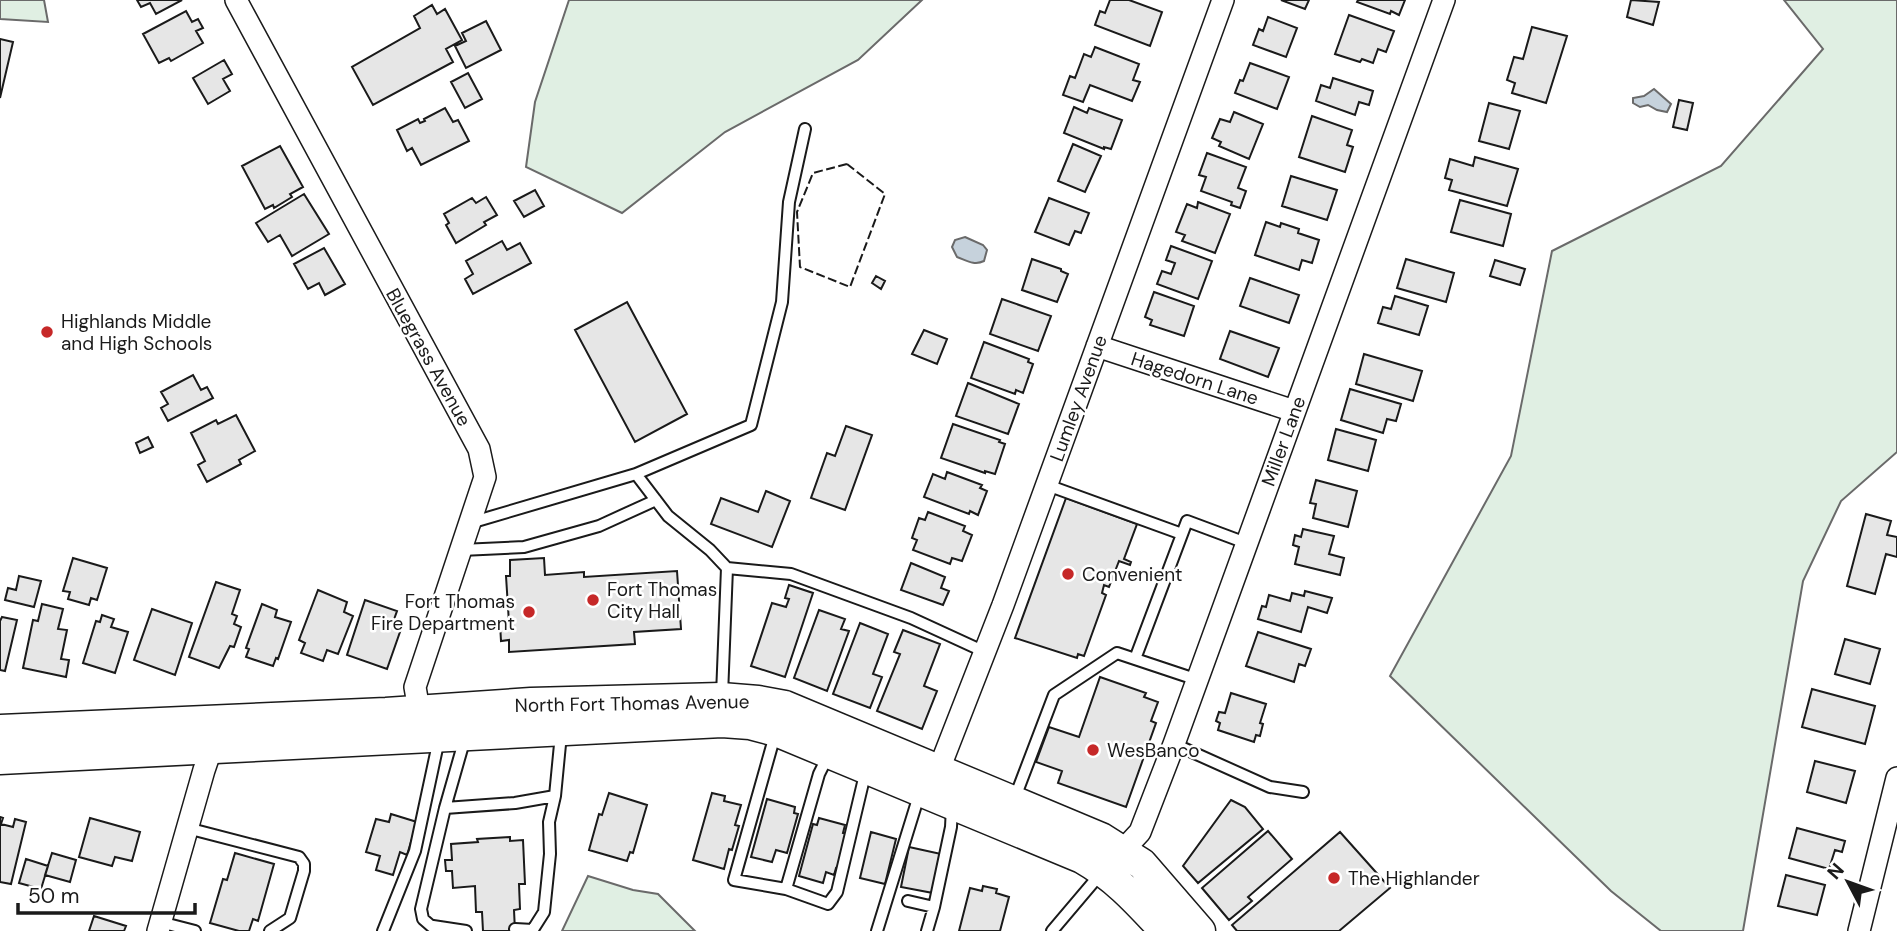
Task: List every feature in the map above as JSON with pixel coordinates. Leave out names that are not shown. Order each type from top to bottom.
[{"type":"main road","name":"North Fort Thomas Avenue","points":[[0,730],[222,719],[437,730],[561,731],[722,710],[758,701],[785,706],[935,789]]},
{"type":"main road","name":"North Fort Thomas Avenue","points":[[0,759],[387,738],[437,730],[531,703],[722,710],[750,724],[776,731],[867,768],[1009,813],[1101,838],[1114,860],[1142,864],[1184,929]]},
{"type":"street","name":"Bluegrass Avenue","points":[[236,0],[479,449],[485,477],[415,687],[437,730]]},
{"type":"street","name":"Lumley Avenue","points":[[935,789],[1223,0]]},
{"type":"street","name":"Miller Lane","points":[[1114,860],[1140,832],[1174,744],[1444,0]]},
{"type":"street","name":"Hagedorn Lane","points":[[1097,346],[1294,411]]},
{"type":"street","points":[[159,927],[222,719]]},
{"type":"street","points":[[1859,931],[1897,778]]},
{"type":"lane","points":[[470,523],[636,474],[751,425],[782,302],[789,202],[805,129]]},
{"type":"lane","points":[[636,474],[668,516],[710,550],[727,568],[791,574],[911,618],[985,652]]},
{"type":"lane","points":[[1047,485],[1182,534]]},
{"type":"lane","points":[[461,550],[524,547],[599,526],[656,500]]},
{"type":"lane","points":[[1135,659],[1186,522],[1247,543]]},
{"type":"lane","points":[[722,710],[727,568]]},
{"type":"lane","points":[[1009,813],[1054,695],[1117,653],[1198,680]]},
{"type":"lane","points":[[437,730],[445,808],[421,909],[423,919],[435,929],[466,931]]},
{"type":"lane","points":[[383,931],[415,851],[437,730]]},
{"type":"lane","points":[[515,929],[532,931],[544,912],[550,855],[549,822],[555,796],[561,731]]},
{"type":"lane","points":[[776,731],[734,880],[786,889],[828,904],[837,892],[867,768]]},
{"type":"lane","points":[[1174,744],[1270,787],[1304,792]]},
{"type":"lane","points":[[786,889],[818,774],[830,753]]},
{"type":"lane","points":[[927,931],[951,827],[935,789]]},
{"type":"lane","points":[[877,931],[935,789]]},
{"type":"lane","points":[[445,808],[515,803],[555,796]]},
{"type":"lane","points":[[187,828],[299,858],[304,864],[290,918],[270,931]]},
{"type":"lane","points":[[1052,931],[1114,860]]},
{"type":"lane","points":[[908,901],[934,908]]},
{"type":"lane","points":[[159,927],[195,931]]},
{"type":"green space","points":[[0,0],[44,0],[48,22],[0,19]]},
{"type":"green space","points":[[569,0],[922,0],[858,60],[725,132],[622,213],[526,167],[535,102]]},
{"type":"green space","points":[[1784,0],[1897,0],[1897,452],[1841,501],[1803,581],[1743,931],[1661,931],[1611,891],[1390,676],[1511,456],[1552,251],[1721,166],[1823,49]]},
{"type":"green space","points":[[588,876],[633,890],[658,894],[695,931],[562,931]]},
{"type":"shaded area","points":[[1654,89],[1671,104],[1667,112],[1633,103],[1633,98],[1644,96]]},
{"type":"shaded area","points":[[965,237],[983,245],[987,250],[984,261],[973,263],[957,257],[952,247],[955,240]]},
{"type":"building","points":[[137,0],[182,0],[156,14],[150,3],[141,7]]},
{"type":"building","points":[[1110,0],[1129,0],[1162,12],[1150,46],[1095,25],[1100,11],[1105,13]]},
{"type":"building","points":[[1281,0],[1309,0],[1305,9]]},
{"type":"building","points":[[1405,0],[1399,15],[1357,2]]},
{"type":"building","points":[[1631,0],[1659,2],[1653,25],[1627,17]]},
{"type":"building","points":[[432,5],[437,14],[445,9],[462,40],[446,49],[453,62],[373,105],[352,67],[420,28],[414,16]]},
{"type":"building","points":[[186,11],[192,22],[198,19],[203,28],[196,31],[203,43],[171,61],[169,58],[159,63],[143,34]]},
{"type":"building","points":[[1349,15],[1394,31],[1386,52],[1378,49],[1373,63],[1335,54]]},
{"type":"building","points":[[1268,17],[1297,28],[1286,57],[1253,45],[1259,29],[1263,31]]},
{"type":"building","points":[[486,21],[501,50],[466,68],[455,46],[466,41],[462,33]]},
{"type":"building","points":[[1532,27],[1567,36],[1546,103],[1512,93],[1515,83],[1507,80],[1514,57],[1523,59]]},
{"type":"building","points":[[0,39],[13,42],[0,98]]},
{"type":"building","points":[[1095,47],[1139,64],[1133,80],[1140,82],[1132,101],[1090,85],[1083,102],[1063,95],[1070,76],[1075,78],[1084,54],[1091,57]]},
{"type":"building","points":[[224,60],[232,74],[223,79],[230,91],[208,104],[193,78]]},
{"type":"building","points":[[1250,63],[1289,77],[1277,109],[1235,93]]},
{"type":"building","points":[[468,73],[482,99],[465,108],[451,82]]},
{"type":"building","points":[[1333,78],[1373,91],[1369,105],[1359,102],[1355,115],[1316,101],[1321,85],[1330,88]]},
{"type":"building","points":[[1679,100],[1693,103],[1687,130],[1673,127]]},
{"type":"building","points":[[1489,103],[1520,111],[1509,149],[1479,141]]},
{"type":"building","points":[[1074,107],[1087,113],[1089,108],[1122,120],[1111,149],[1104,149],[1064,133]]},
{"type":"building","points":[[445,108],[453,122],[458,120],[469,141],[421,165],[412,148],[407,151],[397,130],[418,119],[420,123],[425,121],[424,119]]},
{"type":"building","points":[[1234,112],[1263,124],[1249,159],[1219,146],[1221,142],[1212,138],[1220,119],[1230,122]]},
{"type":"building","points":[[1312,116],[1352,130],[1347,145],[1353,147],[1345,172],[1299,157]]},
{"type":"building","points":[[1073,144],[1101,156],[1085,192],[1058,181]]},
{"type":"building","points":[[280,146],[303,187],[274,208],[273,205],[265,209],[242,166]]},
{"type":"building","points":[[1207,153],[1246,167],[1238,188],[1246,191],[1240,208],[1231,205],[1232,202],[1201,191],[1206,177],[1199,175]]},
{"type":"building","points":[[1475,157],[1518,169],[1507,206],[1449,190],[1452,180],[1445,178],[1450,159],[1473,166]]},
{"type":"building","points":[[1291,176],[1337,190],[1327,220],[1282,206]]},
{"type":"building","points":[[535,190],[544,206],[524,217],[514,201]]},
{"type":"building","points":[[304,194],[329,234],[292,256],[280,235],[268,242],[256,223]]},
{"type":"building","points":[[486,197],[497,215],[456,243],[446,225],[449,223],[444,214],[472,198],[476,203]]},
{"type":"building","points":[[1049,198],[1089,213],[1081,233],[1075,231],[1069,245],[1035,232]]},
{"type":"building","points":[[1460,200],[1511,214],[1503,246],[1451,232]]},
{"type":"building","points":[[1198,202],[1230,214],[1215,253],[1182,241],[1185,235],[1176,232],[1187,204],[1197,208]]},
{"type":"building","points":[[1266,222],[1280,227],[1281,223],[1299,229],[1298,233],[1319,240],[1312,263],[1302,260],[1299,270],[1255,255]]},
{"type":"building","points":[[502,241],[507,250],[520,243],[531,263],[473,294],[465,279],[473,274],[466,261]]},
{"type":"building","points":[[1171,246],[1212,261],[1198,299],[1157,284],[1162,271],[1171,274],[1175,263],[1166,260]]},
{"type":"building","points":[[324,248],[345,284],[325,295],[319,283],[308,289],[294,264]]},
{"type":"building","points":[[1032,259],[1068,274],[1057,302],[1022,290]]},
{"type":"building","points":[[1406,259],[1454,273],[1446,302],[1397,288]]},
{"type":"building","points":[[1495,260],[1525,269],[1520,285],[1490,276]]},
{"type":"building","points":[[876,276],[885,281],[881,289],[872,283]]},
{"type":"building","points":[[1250,278],[1299,295],[1289,323],[1240,306]]},
{"type":"building","points":[[1154,292],[1194,306],[1184,336],[1150,325],[1152,320],[1145,317]]},
{"type":"building","points":[[1395,296],[1428,306],[1419,335],[1378,323],[1383,307],[1391,309]]},
{"type":"building","points":[[1002,299],[1051,316],[1038,351],[990,334]]},
{"type":"building","points":[[627,302],[687,414],[635,442],[575,330]]},
{"type":"building","points":[[924,330],[947,339],[937,364],[912,354]]},
{"type":"building","points":[[1230,331],[1279,348],[1268,377],[1220,359]]},
{"type":"building","points":[[984,342],[1029,359],[1028,362],[1033,364],[1023,393],[1016,390],[1015,394],[971,378]]},
{"type":"building","points":[[1364,354],[1422,371],[1413,401],[1356,384]]},
{"type":"building","points":[[193,375],[201,390],[207,387],[213,398],[168,421],[161,408],[168,404],[161,392]]},
{"type":"building","points":[[968,383],[1019,404],[1008,434],[956,416]]},
{"type":"building","points":[[1350,389],[1401,404],[1396,421],[1387,419],[1383,433],[1341,420]]},
{"type":"building","points":[[236,415],[255,451],[239,460],[241,464],[207,482],[198,465],[205,461],[191,433],[216,420],[218,424]]},
{"type":"building","points":[[953,424],[1005,444],[995,474],[941,458]]},
{"type":"building","points":[[846,426],[872,435],[845,510],[811,498],[827,453],[835,456]]},
{"type":"building","points":[[1336,429],[1376,440],[1368,471],[1328,460]]},
{"type":"building","points":[[148,437],[153,447],[140,453],[136,443]]},
{"type":"building","points":[[947,472],[982,485],[980,488],[987,491],[978,515],[924,497],[933,474],[945,479]]},
{"type":"building","points":[[1316,480],[1357,491],[1348,527],[1313,518],[1316,504],[1310,503]]},
{"type":"building","points":[[766,491],[790,501],[772,547],[711,524],[721,498],[758,512]]},
{"type":"building","points":[[1066,498],[1137,524],[1124,559],[1131,562],[1130,565],[1119,561],[1109,587],[1104,585],[1102,593],[1106,595],[1084,656],[1078,654],[1077,658],[1015,638]]},
{"type":"building","points":[[928,512],[965,526],[963,531],[972,535],[962,561],[952,558],[950,564],[913,550],[917,540],[912,538],[919,518],[925,520]]},
{"type":"building","points":[[1866,514],[1891,521],[1887,535],[1897,537],[1897,557],[1886,554],[1875,594],[1847,586]]},
{"type":"building","points":[[1303,529],[1334,536],[1329,554],[1344,558],[1340,575],[1295,564],[1299,547],[1293,545],[1295,535],[1301,537]]},
{"type":"building","points":[[73,558],[107,568],[97,600],[91,598],[89,605],[68,599],[70,592],[63,591]]},
{"type":"building","name":"Fort Thomas City Hall","points":[[544,558],[545,575],[584,572],[584,577],[677,571],[681,629],[634,632],[635,644],[509,652],[509,640],[501,641],[500,623],[509,623],[506,576],[510,576],[510,560]]},
{"type":"building","points":[[911,563],[945,577],[941,588],[949,591],[943,605],[901,590]]},
{"type":"building","points":[[19,576],[41,581],[34,607],[5,600],[8,588],[16,590]]},
{"type":"building","points":[[216,582],[240,590],[232,614],[237,616],[234,624],[241,627],[234,647],[230,646],[219,668],[189,657]]},
{"type":"building","points":[[789,585],[813,593],[785,677],[751,666],[772,603],[786,607],[789,599],[785,598]]},
{"type":"building","points":[[318,590],[347,602],[344,612],[353,616],[338,654],[327,650],[323,661],[301,653],[305,643],[299,640]]},
{"type":"building","points":[[1305,591],[1332,598],[1327,613],[1308,607],[1301,632],[1258,619],[1262,606],[1266,607],[1269,595],[1290,601],[1292,593],[1304,596]]},
{"type":"building","points":[[365,600],[397,611],[392,625],[401,629],[387,669],[347,655]]},
{"type":"building","points":[[42,604],[63,609],[58,629],[67,630],[61,659],[69,660],[66,677],[23,668],[33,620],[38,621]]},
{"type":"building","points":[[262,604],[277,610],[275,617],[291,622],[273,666],[246,657],[249,649],[246,648]]},
{"type":"building","points":[[152,609],[192,623],[175,675],[134,660]]},
{"type":"building","points":[[819,610],[845,619],[841,629],[849,631],[827,691],[794,678]]},
{"type":"building","points":[[102,615],[114,619],[111,627],[128,632],[115,673],[83,663],[96,621],[100,622]]},
{"type":"building","points":[[2,617],[17,620],[5,671],[0,670]]},
{"type":"building","points":[[860,623],[888,634],[873,674],[882,677],[870,708],[833,694]]},
{"type":"building","points":[[903,630],[940,644],[924,686],[937,691],[922,729],[877,711],[900,654],[894,652]]},
{"type":"building","points":[[1258,632],[1311,649],[1305,666],[1299,664],[1294,682],[1246,666]]},
{"type":"building","points":[[1845,639],[1880,649],[1870,684],[1835,674]]},
{"type":"building","name":"WesBanco","points":[[1100,677],[1146,693],[1144,697],[1158,702],[1151,721],[1156,723],[1126,807],[1058,783],[1062,771],[1036,762],[1049,727],[1079,737]]},
{"type":"building","points":[[1812,689],[1875,706],[1865,744],[1802,727]]},
{"type":"building","points":[[1231,693],[1266,704],[1260,723],[1263,724],[1260,736],[1256,735],[1254,742],[1218,730],[1220,723],[1216,721],[1219,712],[1225,713]]},
{"type":"building","points":[[1815,761],[1855,771],[1846,803],[1807,792]]},
{"type":"building","points":[[609,793],[647,805],[633,853],[630,852],[627,861],[589,850],[599,814],[602,815]]},
{"type":"building","points":[[712,793],[725,796],[724,801],[741,805],[735,825],[739,826],[724,869],[693,860]]},
{"type":"building","points":[[767,799],[795,807],[794,813],[798,814],[787,853],[776,850],[772,862],[751,857]]},
{"type":"building","points":[[1231,800],[1245,807],[1263,829],[1198,883],[1183,866]]},
{"type":"building","points":[[391,814],[417,822],[407,855],[400,852],[393,875],[376,870],[380,856],[366,852],[376,819],[389,822]]},
{"type":"building","points":[[0,817],[3,818],[1,824],[13,827],[15,819],[26,822],[11,884],[0,882]]},
{"type":"building","points":[[90,818],[140,832],[132,861],[115,857],[112,866],[79,857]]},
{"type":"building","points":[[819,818],[845,825],[843,833],[848,834],[839,869],[836,868],[834,875],[826,872],[823,883],[799,876],[813,824],[817,825]]},
{"type":"building","points":[[1797,828],[1845,841],[1842,852],[1835,850],[1829,869],[1789,858]]},
{"type":"building","points":[[1268,831],[1292,859],[1248,897],[1252,901],[1229,920],[1202,888]]},
{"type":"building","points":[[871,832],[896,839],[885,884],[860,878]]},
{"type":"building","name":"The Highlander","points":[[1340,832],[1390,888],[1339,931],[1237,931],[1232,925]]},
{"type":"building","points":[[510,837],[510,841],[523,840],[525,884],[519,884],[520,909],[514,910],[515,931],[483,931],[482,912],[476,912],[475,886],[453,888],[452,871],[446,871],[445,860],[452,860],[451,844]]},
{"type":"building","points":[[909,847],[941,854],[933,893],[901,887]]},
{"type":"building","points":[[52,853],[76,860],[70,882],[45,875]]},
{"type":"building","points":[[235,853],[274,864],[258,921],[253,919],[249,931],[210,923],[223,879],[227,880]]},
{"type":"building","points":[[26,859],[48,866],[41,889],[19,883]]},
{"type":"building","points":[[1786,875],[1825,885],[1817,915],[1778,906]]},
{"type":"building","points":[[983,886],[997,889],[996,893],[1009,897],[1000,931],[959,931],[970,888],[982,891]]},
{"type":"building","points":[[94,916],[126,926],[124,931],[89,931]]},
{"type":"fence","points":[[847,164],[885,194],[850,287],[800,267],[797,212],[813,173],[847,164]]},
{"type":"place","name":"Highlands Middle and High Schools","points":[[47,332]]},
{"type":"place","name":"Convenient","points":[[1068,574]]},
{"type":"place","name":"Fort Thomas City Hall","points":[[593,600]]},
{"type":"place","name":"Fort Thomas Fire Department","points":[[529,612]]},
{"type":"place","name":"WesBanco","points":[[1093,750]]},
{"type":"place","name":"The Highlander","points":[[1334,878]]}]
